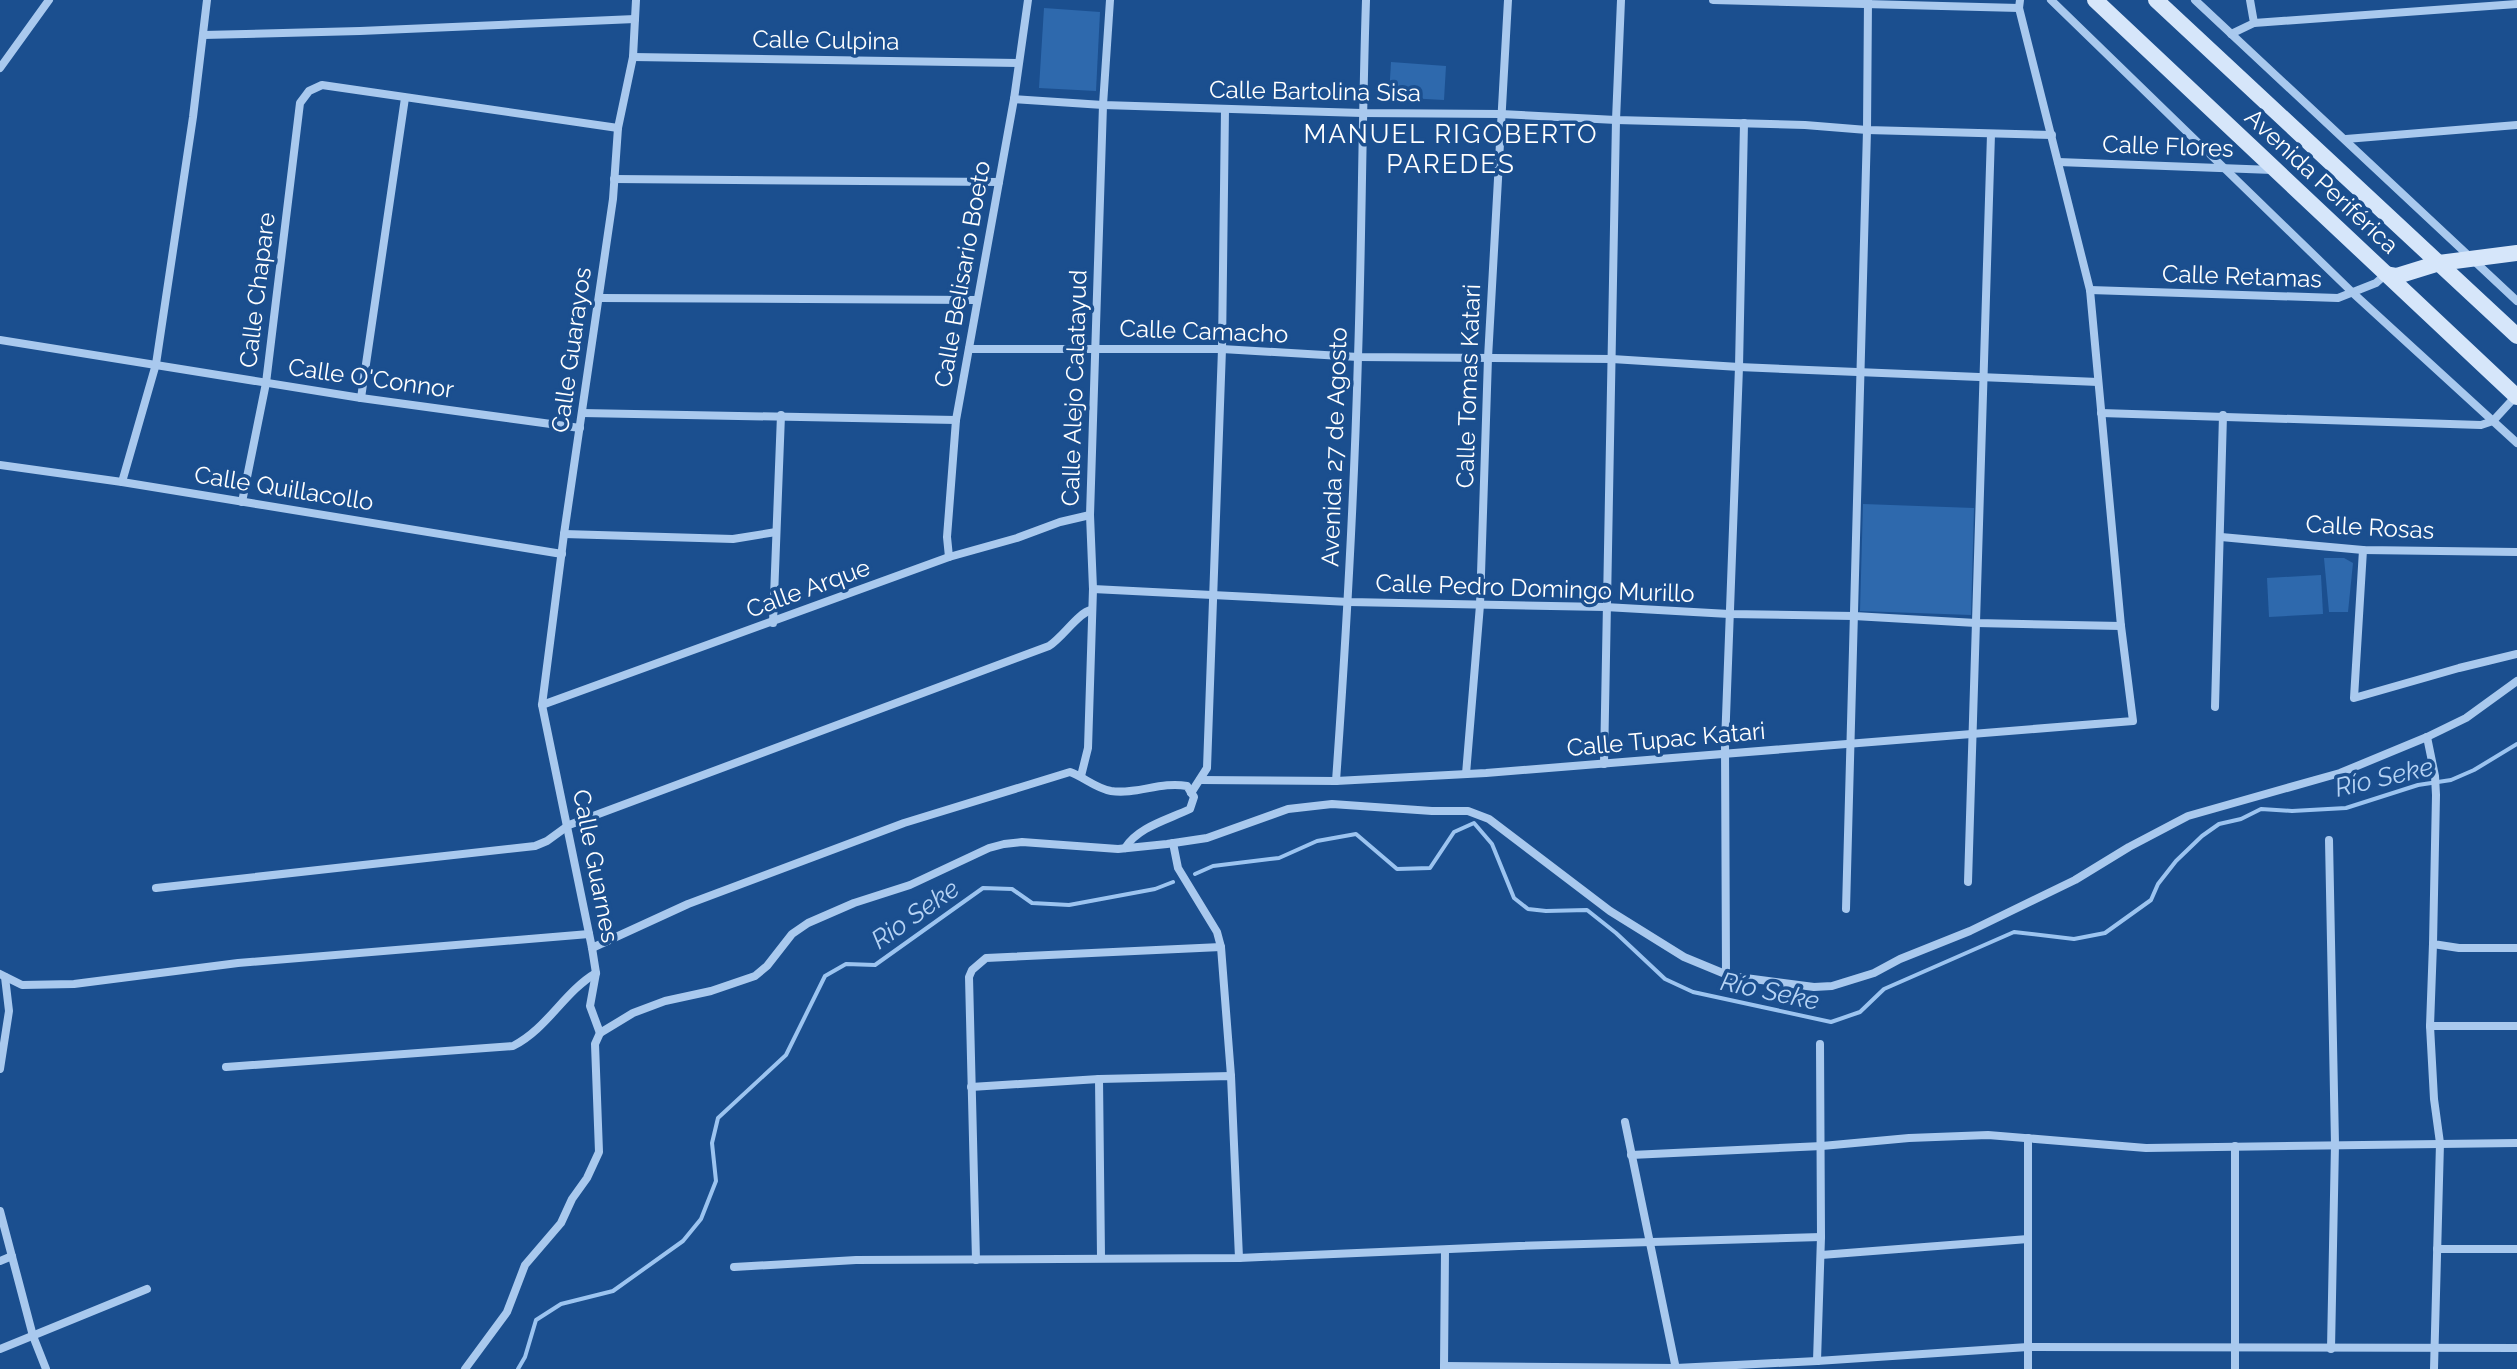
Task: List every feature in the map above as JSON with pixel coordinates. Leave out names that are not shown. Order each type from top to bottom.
[{"type":"street","points":[[0,68],[49,0]]},
{"type":"street","points":[[122,482],[156,364],[207,0]]},
{"type":"street","name":"Calle Guarayos","points":[[542,705],[600,298],[618,128],[633,57],[636,0]]},
{"type":"street","name":"Calle Belisario Boeto","points":[[949,557],[947,537],[956,420],[1014,99],[1028,0]]},
{"type":"street","name":"Calle Alejo Calatayud","points":[[1081,776],[1088,748],[1093,589],[1090,515],[1103,105],[1110,0]]},
{"type":"street","name":"Avenida 27 de Agosto","points":[[1336,781],[1349,602],[1366,0]]},
{"type":"street","name":"Calle Tomas Katari","points":[[1466,774],[1480,605],[1488,358],[1508,0]]},
{"type":"street","points":[[1604,764],[1605,607],[1621,0]]},
{"type":"street","points":[[1713,0],[2019,4],[2090,290],[2121,626]]},
{"type":"street","points":[[2051,0],[2354,294],[2517,443]]},
{"type":"street","name":"Avenida Periférica","points":[[2095,0],[2517,397]]},
{"type":"street","name":"Avenida Periférica","points":[[2156,0],[2517,336]]},
{"type":"street","points":[[2195,0],[2517,301]]},
{"type":"street","points":[[2250,0],[2254,23]]},
{"type":"street","points":[[2373,0],[2374,13]]},
{"type":"street","points":[[1846,909],[1868,2]]},
{"type":"street","points":[[2231,34],[2254,23],[2517,4]]},
{"type":"street","points":[[203,35],[635,19]]},
{"type":"street","name":"Calle Culpina","points":[[633,57],[1018,63]]},
{"type":"street","name":"Calle Chapare","points":[[242,502],[266,383],[300,103],[305,94],[322,85],[405,98]]},
{"type":"street","points":[[361,398],[405,98],[618,128]]},
{"type":"street","name":"Calle Bartolina Sisa","points":[[1014,99],[1103,105],[1501,114],[2052,135]]},
{"type":"street","points":[[1191,793],[1207,768],[1222,349],[1225,109]]},
{"type":"street","points":[[1726,974],[1725,754],[1744,123]]},
{"type":"street","points":[[2346,139],[2517,125]]},
{"type":"street","points":[[1968,882],[1991,134]]},
{"type":"street","name":"Calle Flores","points":[[2058,162],[2276,171]]},
{"type":"street","points":[[614,179],[999,182]]},
{"type":"street","points":[[2386,274],[2397,276],[2439,263],[2517,253]]},
{"type":"street","name":"Calle Retamas","points":[[2090,290],[2338,298],[2354,294],[2386,274]]},
{"type":"street","points":[[600,298],[977,300]]},
{"type":"street","name":"Calle O'Connor","points":[[0,340],[361,398],[580,428]]},
{"type":"street","name":"Calle Camacho","points":[[969,349],[1222,349],[1358,357],[1488,358]]},
{"type":"street","points":[[1488,358],[1612,359],[2098,382]]},
{"type":"street","points":[[2101,413],[2473,425],[2493,421],[2517,397]]},
{"type":"street","points":[[582,413],[956,420]]},
{"type":"street","points":[[773,623],[781,415]]},
{"type":"street","points":[[2215,707],[2223,415]]},
{"type":"street","name":"Calle Quillacollo","points":[[0,465],[562,554]]},
{"type":"street","name":"Calle Arque","points":[[542,705],[949,557],[1090,515]]},
{"type":"street","points":[[564,534],[733,539],[776,532]]},
{"type":"street","name":"Calle Rosas","points":[[2221,537],[2363,550],[2517,552]]},
{"type":"street","points":[[2363,550],[2354,698],[2517,654]]},
{"type":"street","name":"Calle Pedro Domingo Murillo","points":[[1093,589],[1349,602],[1605,607],[1729,614],[2121,626]]},
{"type":"street","points":[[156,888],[535,846],[569,825],[1040,650],[1061,638],[1079,615],[1091,610]]},
{"type":"street","name":"Calle Tupac Katari","points":[[1200,780],[1336,781],[1466,774],[2133,721],[2121,626]]},
{"type":"street","points":[[600,1033],[616,1022],[665,1001],[711,991],[755,976],[792,934],[808,923],[854,903],[910,885],[989,848],[1022,842],[1125,848],[1173,843],[1207,838],[1288,809],[1332,804],[1468,811],[1489,819],[1622,919],[1684,957],[1726,974],[1814,987],[1832,986],[1874,973],[1900,959],[1970,931],[2075,880],[2188,816],[2340,773],[2427,737],[2466,718],[2517,681]]},
{"type":"street","name":"Calle Guarnes","points":[[465,1369],[507,1312],[525,1265],[561,1223],[599,1152],[595,1044],[600,1033],[590,1006],[596,973],[569,825],[542,705]]},
{"type":"street","points":[[2427,737],[2436,795],[2430,1026],[2440,1143],[2434,1369]]},
{"type":"street","points":[[592,948],[688,904],[904,823],[1070,772],[1111,791],[1175,784],[1187,786],[1194,797],[1190,809],[1140,832],[1132,837],[1125,848]]},
{"type":"street","points":[[2329,840],[2335,1144],[2331,1349]]},
{"type":"street","points":[[1173,843],[1178,868],[1217,932],[1221,947],[1231,1076],[1239,1258]]},
{"type":"street","points":[[2,976],[22,985],[74,984],[238,963],[589,934]]},
{"type":"street","points":[[2433,944],[2459,948],[2517,948]]},
{"type":"street","points":[[976,1260],[969,977],[972,970],[986,958],[1221,947]]},
{"type":"street","points":[[226,1067],[513,1046],[539,1028],[596,973]]},
{"type":"street","points":[[0,1069],[9,1011],[2,976]]},
{"type":"street","points":[[2430,1026],[2517,1026]]},
{"type":"street","points":[[1817,1361],[1821,1255],[1820,1044]]},
{"type":"street","points":[[971,1087],[1099,1079],[1231,1076]]},
{"type":"street","points":[[1099,1079],[1101,1257]]},
{"type":"street","points":[[1625,1122],[1676,1368]]},
{"type":"street","points":[[1631,1155],[1988,1135],[2146,1148],[2517,1143]]},
{"type":"street","points":[[2028,1138],[2028,1369]]},
{"type":"street","points":[[2235,1146],[2235,1369]]},
{"type":"street","points":[[0,1211],[33,1336],[46,1369]]},
{"type":"street","points":[[734,1267],[856,1260],[1239,1258],[1821,1237]]},
{"type":"street","points":[[1821,1255],[2028,1239]]},
{"type":"street","points":[[2437,1249],[2517,1249]]},
{"type":"street","points":[[1445,1251],[1444,1368],[1676,1368],[2028,1347],[2517,1348]]},
{"type":"street","points":[[0,1261],[12,1256]]},
{"type":"street","points":[[0,1349],[147,1289]]},
{"type":"shaded area","points":[[1044,8],[1100,12],[1096,91],[1039,88]]},
{"type":"shaded area","points":[[1391,62],[1446,66],[1444,100],[1389,97]]},
{"type":"shaded area","points":[[1863,504],[1974,508],[1971,615],[1860,611]]},
{"type":"shaded area","points":[[2324,558],[2344,558],[2353,563],[2348,612],[2329,612]]},
{"type":"shaded area","points":[[2321,575],[2323,614],[2269,617],[2267,578]]},
{"type":"waterway","name":"Río Seke","points":[[1195,874],[1213,866],[1279,858],[1317,841],[1356,834],[1397,869],[1430,868],[1454,832],[1474,823],[1492,844],[1514,898],[1528,909],[1587,910],[1665,979],[1693,992],[1831,1022],[1860,1012],[1884,989],[2014,932],[2074,939],[2105,933],[2151,900],[2158,884],[2176,861],[2219,824],[2241,819],[2261,809],[2346,808],[2418,785],[2451,780],[2517,744]]},
{"type":"waterway","name":"Rio Seke","points":[[518,1369],[525,1357],[536,1320],[561,1304],[613,1291],[683,1241],[701,1219],[716,1181],[712,1143],[718,1118],[786,1055],[825,976],[846,964],[875,965],[983,888],[1012,889],[1032,903],[1069,905],[1155,889],[1173,882]]},
{"type":"district","name":"MANUEL RIGOBERTO PAREDES","points":[[1451,149]]}]
